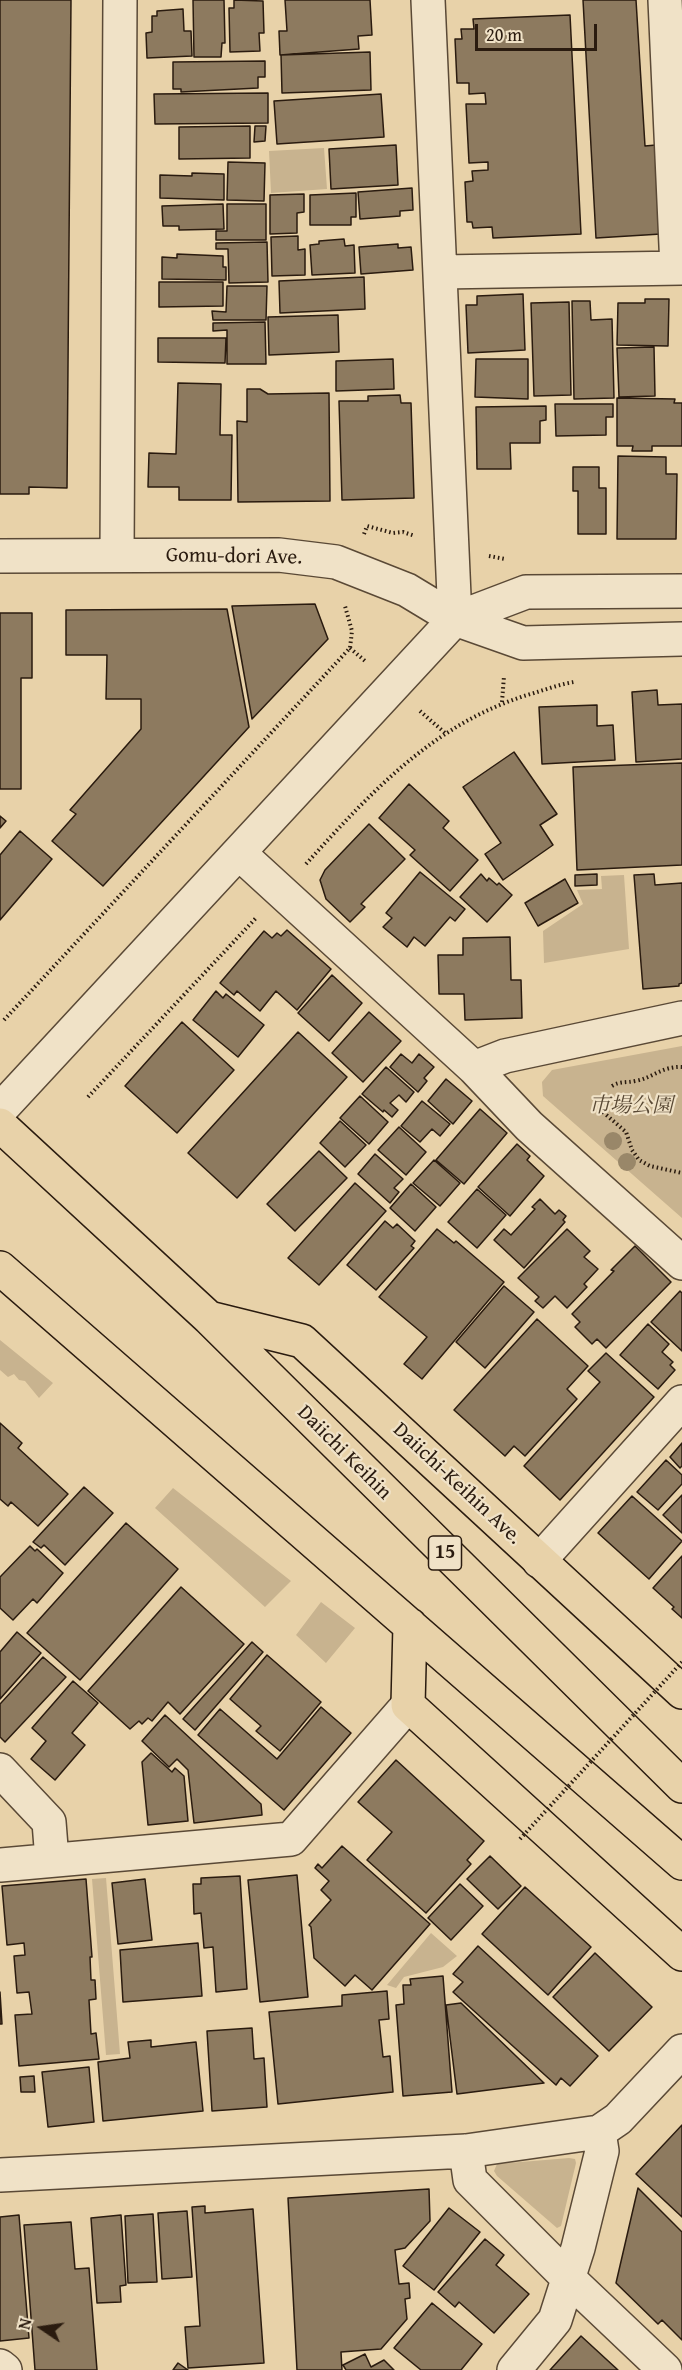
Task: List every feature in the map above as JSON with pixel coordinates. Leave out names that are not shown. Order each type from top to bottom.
[{"type":"highway","name":"Daiichi Keihin","points":[[0,1125],[209,1318],[682,1786]]},
{"type":"highway","points":[[0,1268],[682,1863]]},
{"type":"highway","name":"Daiichi-Keihin Ave.","points":[[209,1318],[302,1341],[682,1692]]},
{"type":"highway","points":[[410,1625],[408,1706],[682,1954]]},
{"type":"street","points":[[117,555],[120,0]]},
{"type":"street","points":[[428,0],[455,619]]},
{"type":"street","points":[[441,273],[680,268],[665,0]]},
{"type":"street","name":"Gomu-dori Ave.","points":[[0,556],[279,555],[336,562],[407,590],[455,619],[523,643],[682,639]]},
{"type":"street","points":[[0,1110],[455,619],[526,592],[682,591]]},
{"type":"street","points":[[239,853],[474,1068],[529,1126],[682,1263]]},
{"type":"street","points":[[474,1068],[505,1056],[682,1018]]},
{"type":"street","points":[[539,1560],[682,1402]]},
{"type":"street","points":[[0,1865],[291,1839],[408,1706]]},
{"type":"street","points":[[0,1770],[49,1822],[52,1860]]},
{"type":"street","points":[[0,2175],[466,2151],[599,2132],[618,2120],[682,2050]]},
{"type":"street","points":[[514,2370],[555,2320],[578,2248],[602,2151],[599,2132]]},
{"type":"street","points":[[466,2151],[470,2180],[665,2370]]},
{"type":"street","points":[[0,2366],[5,2370]]},
{"type":"path","points":[[367,526],[393,533],[403,532]]},
{"type":"path","points":[[4,1020],[350,648],[351,631],[346,608],[338,598]]},
{"type":"path","points":[[301,869],[352,813],[409,759],[445,734],[502,702],[580,681]]},
{"type":"path","points":[[88,1097],[256,916]]},
{"type":"path","points":[[612,1086],[619,1082],[636,1081],[667,1068],[682,1067]]},
{"type":"path","points":[[603,1112],[626,1132],[632,1150],[639,1160],[650,1166],[682,1173]]},
{"type":"path","points":[[520,1839],[682,1662]]},
{"type":"green space","points":[[324,148],[327,189],[271,193],[269,151]]},
{"type":"green space","points":[[624,875],[629,949],[544,963],[543,931],[583,904],[577,890],[602,889],[601,876]]},
{"type":"green space","name":"市場公園","points":[[682,1046],[682,1218],[543,1096],[542,1082],[552,1070]]},
{"type":"green space","points":[[0,1340],[53,1383],[39,1398],[25,1381],[19,1380],[14,1374],[8,1377],[0,1370]]},
{"type":"green space","points":[[173,1488],[291,1581],[265,1607],[155,1508]]},
{"type":"green space","points":[[321,1602],[355,1628],[326,1663],[296,1635]]},
{"type":"green space","points":[[106,1878],[120,2054],[106,2055],[92,1879]]},
{"type":"green space","points":[[431,1933],[457,1956],[443,1967],[404,1977],[396,1988],[387,1985]]},
{"type":"green space","points":[[575,2159],[576,2163],[561,2226],[557,2228],[494,2171],[497,2164]]},
{"type":"building","points":[[0,0],[71,0],[67,488],[29,487],[29,494],[0,494]]},
{"type":"building","points":[[193,0],[224,0],[225,43],[222,43],[221,57],[194,57]]},
{"type":"building","points":[[234,0],[263,1],[264,33],[259,33],[260,51],[230,52],[229,8],[234,8]]},
{"type":"building","points":[[285,0],[370,0],[372,35],[358,36],[359,49],[280,55],[279,31],[287,31]]},
{"type":"building","points":[[583,0],[636,0],[645,146],[656,145],[661,234],[596,238]]},
{"type":"building","points":[[183,9],[184,31],[191,31],[192,56],[147,58],[146,33],[152,32],[152,16],[157,16],[157,11]]},
{"type":"building","points":[[570,15],[581,234],[493,238],[492,227],[473,228],[472,222],[467,222],[465,182],[473,181],[472,171],[488,170],[488,162],[469,163],[466,104],[486,104],[485,93],[469,94],[469,83],[457,83],[455,39],[462,39],[461,29],[474,29],[473,19]]},
{"type":"building","points":[[370,52],[371,90],[282,93],[281,55]]},
{"type":"building","points":[[265,61],[265,77],[258,77],[258,88],[181,92],[181,89],[173,89],[173,62]]},
{"type":"building","points":[[268,93],[268,123],[155,124],[154,94]]},
{"type":"building","points":[[381,94],[384,137],[277,144],[274,101]]},
{"type":"building","points":[[250,126],[250,158],[179,159],[179,127]]},
{"type":"building","points":[[255,126],[266,126],[265,141],[254,142]]},
{"type":"building","points":[[396,145],[398,185],[331,189],[329,149]]},
{"type":"building","points":[[228,162],[265,163],[264,201],[227,200]]},
{"type":"building","points":[[192,173],[224,174],[224,200],[160,198],[160,175],[192,176]]},
{"type":"building","points":[[412,188],[413,210],[400,211],[400,216],[360,219],[358,192]]},
{"type":"building","points":[[356,193],[356,217],[351,217],[351,225],[310,225],[310,195]]},
{"type":"building","points":[[304,194],[304,212],[297,213],[297,233],[270,234],[270,195]]},
{"type":"building","points":[[223,204],[224,229],[179,230],[179,226],[163,226],[162,206]]},
{"type":"building","points":[[227,204],[266,204],[266,240],[216,240],[216,231],[227,231]]},
{"type":"building","points":[[298,236],[298,250],[305,249],[305,275],[272,276],[271,237]]},
{"type":"building","points":[[344,239],[345,246],[354,245],[355,273],[312,275],[310,245],[319,244],[319,241]]},
{"type":"building","points":[[267,242],[268,282],[229,283],[228,249],[216,249],[216,243]]},
{"type":"building","points":[[398,244],[398,248],[411,247],[413,270],[361,274],[359,247]]},
{"type":"building","points":[[177,254],[223,256],[226,280],[162,279],[162,257],[177,258]]},
{"type":"building","points":[[364,277],[365,309],[280,313],[279,281]]},
{"type":"building","points":[[159,282],[223,282],[223,306],[159,307]]},
{"type":"building","points":[[227,286],[267,286],[266,320],[213,320],[212,311],[226,312]]},
{"type":"building","points":[[523,294],[525,350],[468,353],[466,305],[477,305],[477,296]]},
{"type":"building","points":[[645,299],[669,299],[668,346],[617,345],[618,303],[645,303]]},
{"type":"building","points":[[572,301],[590,301],[591,320],[612,319],[614,398],[574,399]]},
{"type":"building","points":[[569,302],[571,395],[534,396],[531,303]]},
{"type":"building","points":[[338,315],[339,352],[269,355],[268,317]]},
{"type":"building","points":[[265,322],[266,364],[227,364],[227,330],[213,331],[213,323]]},
{"type":"building","points":[[158,338],[226,338],[225,363],[158,362]]},
{"type":"building","points":[[654,347],[655,396],[619,397],[617,348]]},
{"type":"building","points":[[393,359],[394,389],[336,391],[336,361]]},
{"type":"building","points":[[476,359],[528,359],[528,399],[475,397]]},
{"type":"building","points":[[178,383],[221,384],[220,435],[232,435],[231,500],[179,500],[179,487],[148,487],[149,453],[176,454]]},
{"type":"building","points":[[247,389],[260,389],[268,394],[329,393],[330,501],[238,502],[237,421],[247,422]]},
{"type":"building","points":[[400,395],[401,403],[411,403],[414,498],[342,500],[339,401],[368,401],[368,396]]},
{"type":"building","points":[[617,398],[675,399],[674,403],[682,403],[682,446],[652,446],[652,451],[632,451],[633,446],[617,446]]},
{"type":"building","points":[[555,404],[613,404],[613,417],[606,417],[606,435],[556,436]]},
{"type":"building","points":[[546,406],[546,420],[540,421],[540,443],[510,443],[511,469],[477,469],[476,407]]},
{"type":"building","points":[[618,456],[666,457],[666,474],[677,474],[676,539],[617,539]]},
{"type":"building","points":[[573,467],[599,467],[599,488],[606,488],[606,534],[578,534],[578,491],[573,491]]},
{"type":"building","points":[[315,604],[328,639],[252,719],[232,606]]},
{"type":"building","points":[[227,609],[249,727],[103,886],[52,841],[76,814],[70,810],[141,729],[141,699],[106,699],[107,655],[66,655],[66,610]]},
{"type":"building","points":[[0,613],[32,613],[32,678],[21,678],[21,789],[0,789]]},
{"type":"building","points":[[657,690],[658,705],[682,704],[682,759],[636,762],[632,692]]},
{"type":"building","points":[[597,705],[597,726],[613,725],[615,760],[542,764],[539,707]]},
{"type":"building","points":[[514,752],[557,814],[540,825],[553,845],[503,880],[485,854],[501,843],[463,787]]},
{"type":"building","points":[[682,763],[682,865],[577,870],[573,767]]},
{"type":"building","points":[[409,784],[449,821],[443,828],[478,860],[450,891],[410,855],[415,850],[379,818]]},
{"type":"building","points":[[0,816],[6,821],[0,828]]},
{"type":"building","points":[[369,824],[405,859],[361,904],[365,907],[350,922],[326,899],[320,880],[325,870]]},
{"type":"building","points":[[20,831],[52,859],[0,920],[0,855]]},
{"type":"building","points":[[420,872],[465,909],[455,921],[450,917],[425,946],[414,937],[407,947],[383,927],[392,918],[386,913]]},
{"type":"building","points":[[481,874],[487,881],[489,878],[497,885],[499,883],[512,895],[487,922],[460,897]]},
{"type":"building","points":[[597,874],[597,885],[575,886],[575,875]]},
{"type":"building","points":[[654,874],[655,885],[682,883],[682,983],[679,986],[643,989],[634,875]]},
{"type":"building","points":[[565,879],[578,903],[538,926],[525,903]]},
{"type":"building","points":[[287,930],[331,969],[297,1010],[276,991],[260,1011],[237,991],[234,995],[220,983],[264,931],[272,938],[277,933],[281,936]]},
{"type":"building","points":[[510,937],[511,980],[521,980],[522,1018],[465,1020],[464,994],[439,994],[438,955],[463,955],[463,938]]},
{"type":"building","points":[[332,975],[362,1003],[329,1041],[298,1013]]},
{"type":"building","points":[[216,991],[223,998],[226,994],[264,1025],[238,1057],[193,1020]]},
{"type":"building","points":[[369,1012],[401,1041],[363,1082],[332,1053]]},
{"type":"building","points":[[182,1022],[234,1070],[177,1133],[125,1086]]},
{"type":"building","points":[[298,1032],[347,1077],[237,1198],[188,1153]]},
{"type":"building","points":[[401,1054],[412,1063],[419,1054],[434,1067],[424,1078],[427,1081],[418,1092],[390,1067]]},
{"type":"building","points":[[386,1067],[414,1092],[406,1102],[399,1095],[390,1103],[398,1110],[392,1117],[362,1094]]},
{"type":"building","points":[[446,1079],[472,1101],[453,1124],[428,1101]]},
{"type":"building","points":[[360,1096],[388,1122],[369,1144],[340,1118]]},
{"type":"building","points":[[422,1101],[450,1124],[440,1136],[432,1129],[420,1142],[401,1126]]},
{"type":"building","points":[[480,1109],[507,1133],[464,1184],[436,1160]]},
{"type":"building","points":[[340,1121],[366,1145],[345,1167],[320,1143]]},
{"type":"building","points":[[399,1127],[426,1152],[406,1175],[378,1150]]},
{"type":"building","points":[[517,1144],[530,1156],[527,1160],[544,1176],[510,1216],[478,1187]]},
{"type":"building","points":[[319,1151],[347,1178],[295,1231],[267,1204]]},
{"type":"building","points":[[375,1154],[403,1179],[394,1188],[399,1192],[390,1203],[358,1174]]},
{"type":"building","points":[[434,1160],[460,1183],[440,1206],[413,1183]]},
{"type":"building","points":[[355,1183],[386,1211],[319,1285],[288,1258]]},
{"type":"building","points":[[411,1184],[436,1207],[415,1231],[390,1208]]},
{"type":"building","points":[[477,1189],[506,1215],[477,1248],[448,1222]]},
{"type":"building","points":[[540,1199],[555,1214],[559,1210],[566,1216],[563,1220],[565,1222],[524,1268],[494,1240],[504,1229],[511,1235],[535,1209],[532,1207]]},
{"type":"building","points":[[385,1221],[393,1228],[397,1224],[415,1241],[411,1246],[414,1248],[376,1290],[347,1265]]},
{"type":"building","points":[[437,1229],[454,1243],[456,1241],[504,1282],[422,1379],[404,1364],[427,1337],[379,1297]]},
{"type":"building","points":[[567,1229],[590,1251],[584,1257],[598,1269],[584,1284],[587,1287],[567,1308],[555,1296],[543,1308],[535,1301],[539,1297],[518,1278]]},
{"type":"building","points":[[635,1246],[671,1282],[606,1348],[597,1339],[592,1344],[575,1327],[580,1322],[572,1314]]},
{"type":"building","points":[[504,1286],[534,1312],[485,1368],[456,1342]]},
{"type":"building","points":[[680,1291],[682,1293],[682,1351],[651,1322]]},
{"type":"building","points":[[537,1319],[588,1366],[567,1389],[577,1399],[525,1456],[514,1446],[505,1456],[454,1410]]},
{"type":"building","points":[[648,1324],[669,1344],[662,1352],[673,1362],[670,1365],[675,1370],[658,1389],[620,1355]]},
{"type":"building","points":[[606,1353],[654,1397],[560,1500],[524,1466],[600,1382],[588,1371]]},
{"type":"building","points":[[0,1423],[22,1443],[18,1448],[68,1494],[38,1526],[11,1502],[8,1506],[0,1499]]},
{"type":"building","points":[[682,1443],[682,1466],[680,1468],[670,1457]]},
{"type":"building","points":[[666,1460],[682,1475],[682,1484],[658,1510],[637,1492]]},
{"type":"building","points":[[84,1487],[113,1513],[65,1565],[44,1545],[41,1548],[33,1542]]},
{"type":"building","points":[[682,1495],[682,1533],[663,1515]]},
{"type":"building","points":[[632,1496],[682,1541],[649,1579],[598,1533]]},
{"type":"building","points":[[126,1523],[178,1569],[80,1680],[27,1633]]},
{"type":"building","points":[[30,1546],[35,1551],[37,1549],[63,1573],[37,1603],[33,1599],[13,1620],[0,1608],[0,1577]]},
{"type":"building","points":[[682,1556],[682,1618],[672,1609],[674,1607],[653,1588]]},
{"type":"building","points":[[181,1587],[244,1644],[180,1714],[168,1702],[152,1721],[148,1718],[142,1724],[139,1721],[130,1729],[88,1691]]},
{"type":"building","points":[[17,1632],[41,1653],[0,1699],[0,1652]]},
{"type":"building","points":[[252,1642],[263,1652],[195,1730],[183,1719]]},
{"type":"building","points":[[267,1655],[321,1702],[280,1751],[256,1731],[261,1726],[230,1699]]},
{"type":"building","points":[[43,1657],[66,1677],[5,1742],[0,1737],[0,1704]]},
{"type":"building","points":[[73,1681],[98,1703],[72,1733],[85,1745],[55,1780],[31,1759],[46,1741],[32,1728]]},
{"type":"building","points":[[321,1707],[351,1733],[284,1810],[198,1735],[220,1709],[277,1759]]},
{"type":"building","points":[[165,1715],[261,1804],[262,1815],[194,1823],[188,1770],[177,1759],[169,1767],[142,1741]]},
{"type":"building","points":[[151,1753],[172,1772],[175,1768],[184,1776],[188,1821],[148,1825],[142,1762]]},
{"type":"building","points":[[396,1760],[484,1841],[467,1860],[471,1864],[426,1913],[367,1860],[392,1832],[358,1802]]},
{"type":"building","points":[[342,1846],[430,1924],[372,1990],[355,1975],[345,1986],[314,1958],[309,1925],[331,1900],[321,1890],[329,1881],[315,1868],[318,1864],[322,1868]]},
{"type":"building","points":[[490,1856],[521,1886],[498,1909],[467,1879]]},
{"type":"building","points":[[297,1875],[308,1997],[260,2002],[248,1880]]},
{"type":"building","points":[[240,1876],[247,1989],[216,1992],[213,1947],[204,1948],[201,1913],[194,1914],[193,1884],[201,1884],[201,1878]]},
{"type":"building","points":[[86,1879],[92,1957],[90,1957],[91,1980],[95,1980],[96,1999],[89,2000],[91,2034],[96,2033],[99,2059],[19,2066],[15,2015],[32,2014],[29,1992],[17,1993],[14,1956],[25,1955],[24,1943],[7,1945],[2,1886]]},
{"type":"building","points":[[145,1879],[152,1940],[118,1944],[112,1883]]},
{"type":"building","points":[[460,1884],[483,1906],[451,1940],[428,1918]]},
{"type":"building","points":[[525,1887],[591,1947],[548,1995],[482,1934]]},
{"type":"building","points":[[198,1943],[202,1996],[123,2002],[120,1950]]},
{"type":"building","points":[[478,1946],[598,2056],[570,2086],[561,2078],[556,2085],[453,1992],[463,1982],[453,1974]]},
{"type":"building","points":[[595,1953],[652,2007],[609,2051],[553,1997]]},
{"type":"building","points":[[443,1976],[452,2092],[403,2096],[396,2005],[404,2004],[403,1985],[411,1985],[410,1979]]},
{"type":"building","points":[[387,1991],[389,2019],[379,2020],[383,2057],[390,2056],[393,2092],[278,2104],[269,2012],[342,2006],[342,1995]]},
{"type":"building","points":[[0,1992],[2,2024],[0,2024]]},
{"type":"building","points":[[461,2003],[544,2083],[457,2094],[446,2005]]},
{"type":"building","points":[[252,2028],[254,2059],[264,2058],[267,2107],[212,2111],[207,2031]]},
{"type":"building","points":[[151,2040],[151,2047],[196,2042],[203,2111],[103,2121],[98,2062],[130,2058],[128,2042]]},
{"type":"building","points":[[89,2067],[94,2122],[48,2127],[42,2072]]},
{"type":"building","points":[[34,2076],[35,2092],[21,2092],[20,2077]]},
{"type":"building","points":[[682,2125],[682,2217],[636,2174]]},
{"type":"building","points":[[638,2188],[682,2232],[682,2340],[662,2320],[658,2324],[616,2283]]},
{"type":"building","points":[[429,2189],[430,2221],[405,2248],[395,2250],[399,2284],[409,2283],[410,2298],[405,2299],[407,2319],[381,2349],[341,2352],[342,2370],[297,2370],[288,2198]]},
{"type":"building","points":[[205,2206],[205,2213],[253,2209],[264,2363],[188,2368],[185,2327],[200,2326],[192,2207]]},
{"type":"building","points":[[449,2208],[480,2232],[434,2290],[403,2266]]},
{"type":"building","points":[[187,2211],[192,2277],[162,2279],[158,2213]]},
{"type":"building","points":[[153,2214],[157,2282],[128,2283],[125,2216]]},
{"type":"building","points":[[19,2215],[29,2338],[0,2341],[0,2217]]},
{"type":"building","points":[[121,2215],[126,2285],[120,2286],[121,2302],[97,2303],[91,2218]]},
{"type":"building","points":[[71,2222],[75,2269],[89,2268],[97,2370],[35,2370],[24,2225]]},
{"type":"building","points":[[485,2239],[504,2255],[496,2265],[529,2294],[494,2333],[459,2302],[455,2307],[438,2292]]},
{"type":"building","points":[[432,2303],[482,2344],[461,2370],[421,2370],[394,2348]]},
{"type":"building","points":[[581,2336],[618,2370],[550,2370]]},
{"type":"building","points":[[365,2354],[371,2367],[384,2360],[394,2370],[346,2370],[343,2365]]},
{"type":"building","points":[[178,2363],[188,2370],[173,2370]]}]
